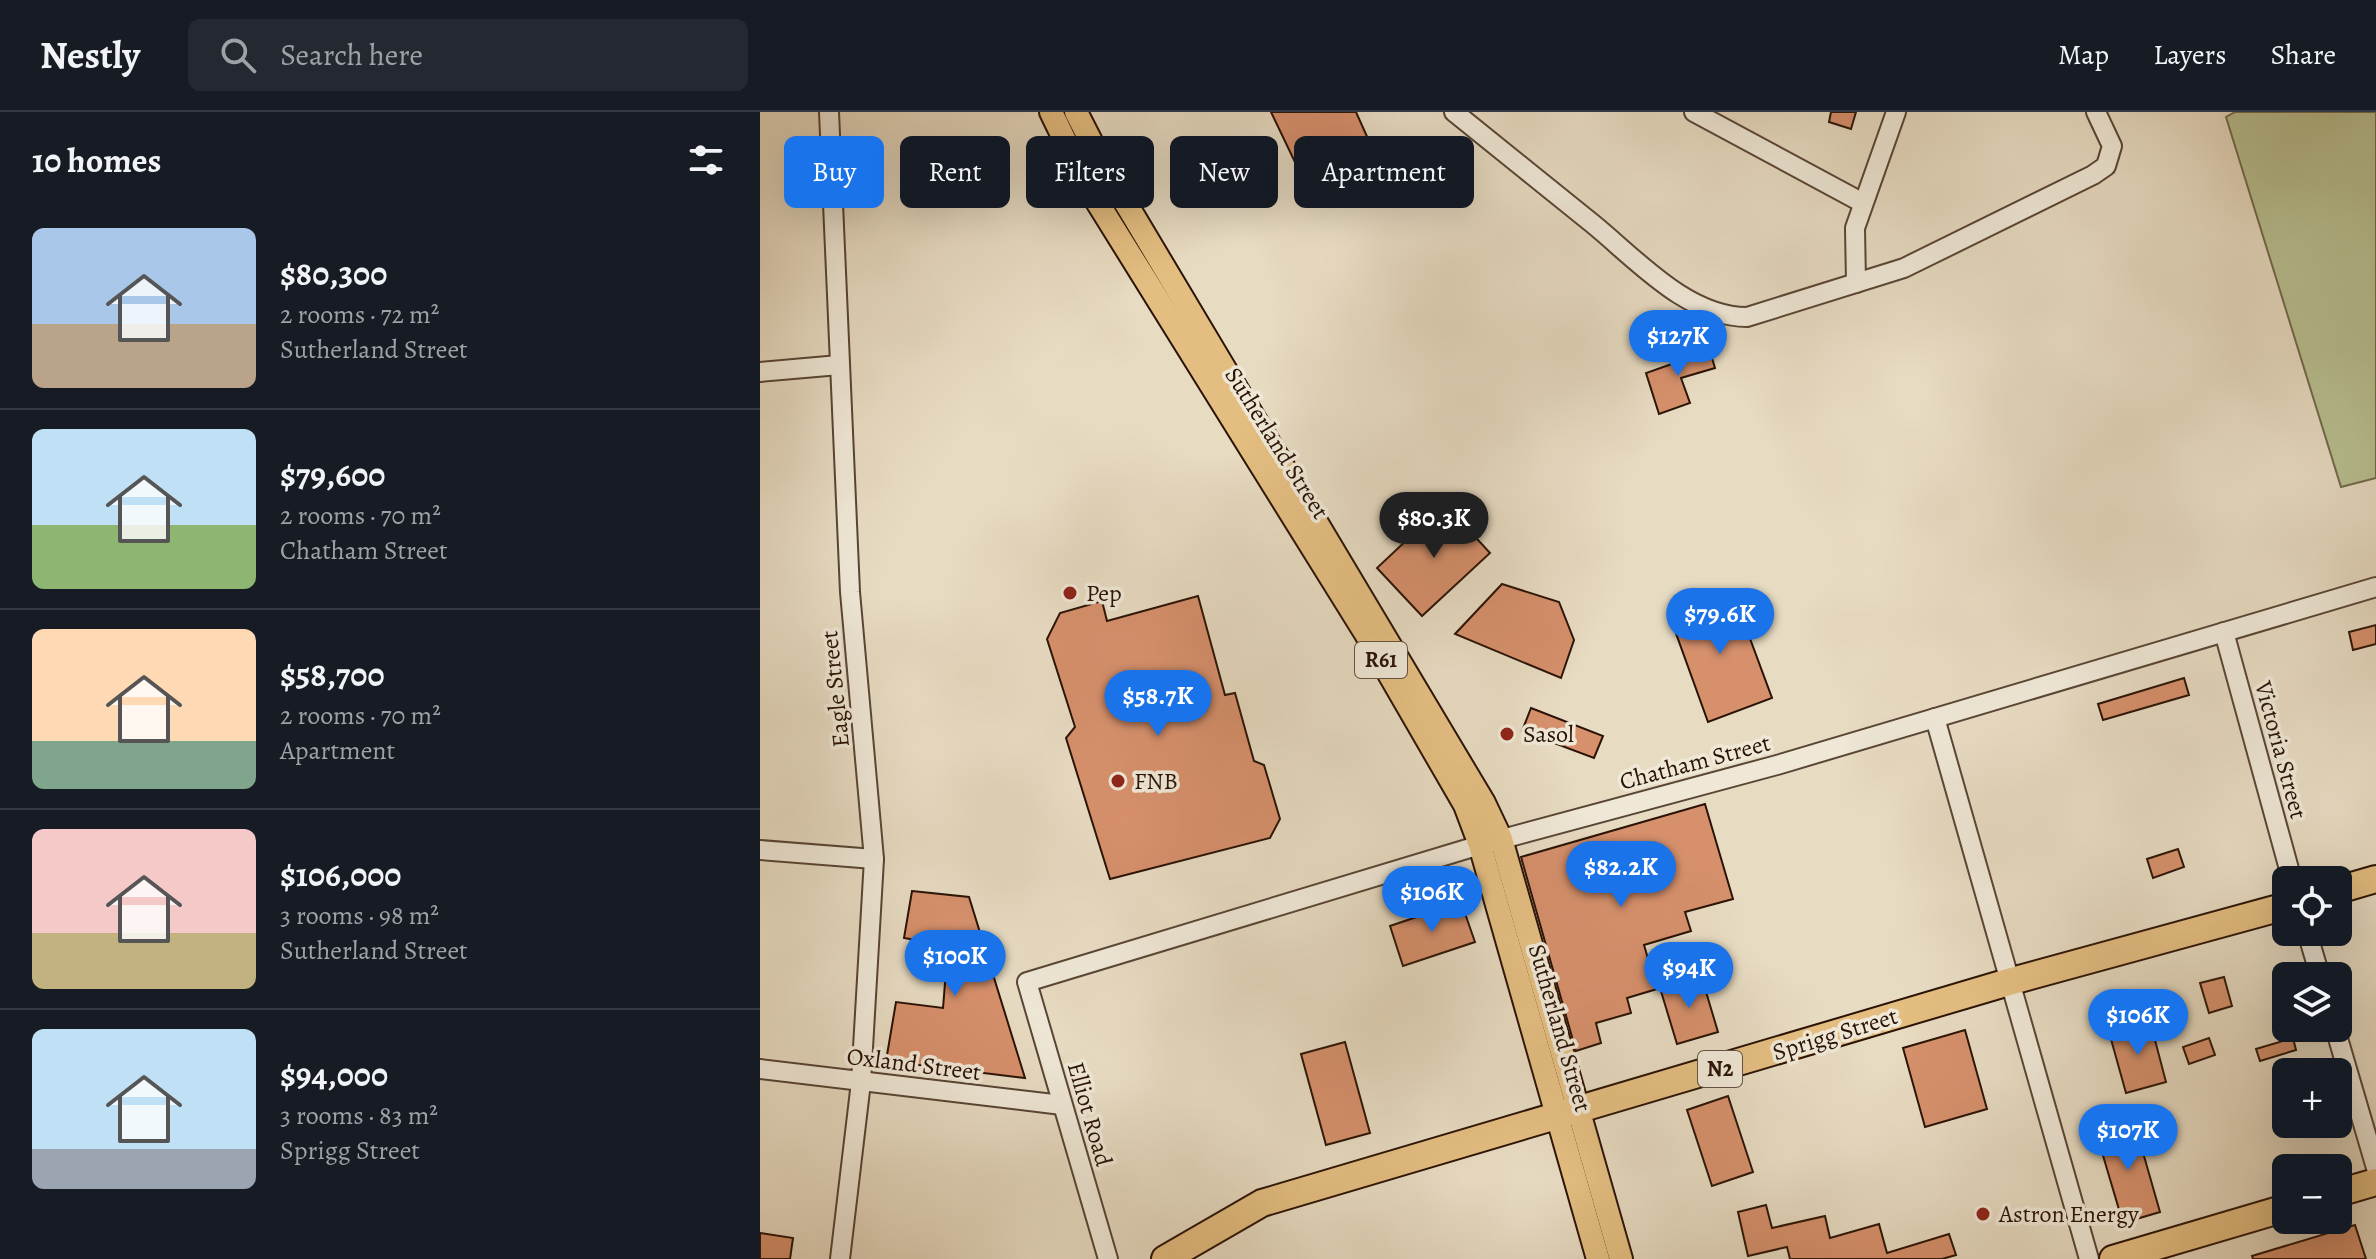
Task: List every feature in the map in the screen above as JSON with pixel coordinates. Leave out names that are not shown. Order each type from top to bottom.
[{"type":"highway","points":[[2352,886],[2376,879]]},
{"type":"highway","name":"Sprigg Street","points":[[1165,1259],[1262,1203],[2012,981],[2272,910]]},
{"type":"highway","points":[[2352,1189],[2376,1182]]},
{"type":"highway","points":[[2113,1259],[2272,1212]]},
{"type":"main road","name":"Sutherland Street","points":[[1051,112],[1086,184],[1490,842]]},
{"type":"main road","name":"Sutherland Street","points":[[1076,112],[1103,165],[1468,772],[1570,1114],[1621,1259]]},
{"type":"main road","name":"Sutherland Street","points":[[1570,1114],[1598,1259]]},
{"type":"street","name":"Eagle Street","points":[[829,112],[850,592],[874,859],[861,1082],[840,1259]]},
{"type":"street","points":[[1454,112],[1656,277],[1702,306],[1731,317],[1747,317],[1904,268],[2093,175],[2106,166],[2112,146],[2096,112]]},
{"type":"street","points":[[1694,112],[1863,203]]},
{"type":"street","points":[[1856,283],[1853,248],[1863,203],[1896,112]]},
{"type":"street","points":[[760,372],[839,365]]},
{"type":"street","name":"Chatham Street","points":[[1027,982],[1490,842],[1935,718],[2376,587]]},
{"type":"street","name":"Victoria Street","points":[[2224,632],[2288,866]]},
{"type":"street","points":[[1935,718],[2089,1259]]},
{"type":"street","points":[[760,850],[874,859]]},
{"type":"street","name":"Elliot Road","points":[[1027,982],[1108,1259]]},
{"type":"street","points":[[2339,1042],[2376,1168]]},
{"type":"street","name":"Oxland Street","points":[[760,1069],[1062,1105]]},
{"type":"green space","points":[[2235,112],[2376,112],[2376,478],[2341,487],[2226,117]]},
{"type":"building","points":[[1271,112],[1356,112],[1367,136],[1294,136],[1294,160]]},
{"type":"building","points":[[1831,112],[1856,112],[1851,129],[1829,122]]},
{"type":"building","points":[[1708,345],[1715,368],[1681,378],[1690,403],[1659,414],[1646,373],[1683,360],[1681,352]]},
{"type":"building","points":[[1445,504],[1490,553],[1422,616],[1377,568]]},
{"type":"building","points":[[1502,584],[1559,602],[1574,640],[1561,678],[1455,634]]},
{"type":"building","points":[[1732,590],[1772,698],[1708,722],[1669,614]]},
{"type":"building","points":[[1198,596],[1225,695],[1235,693],[1254,761],[1264,765],[1280,819],[1270,838],[1110,879],[1066,738],[1075,727],[1047,639],[1060,613],[1102,601],[1107,621]]},
{"type":"building","points":[[2376,625],[2376,644],[2353,650],[2349,632]]},
{"type":"building","points":[[2184,678],[2189,695],[2103,720],[2098,704]]},
{"type":"building","points":[[1531,708],[1603,736],[1594,758],[1522,731]]},
{"type":"building","points":[[1705,804],[1733,899],[1685,912],[1691,931],[1644,945],[1657,989],[1627,998],[1631,1013],[1596,1023],[1601,1043],[1576,1051],[1521,857]]},
{"type":"building","points":[[2178,849],[2184,867],[2153,878],[2147,859]]},
{"type":"building","points":[[912,891],[969,897],[1025,1078],[886,1061],[896,1002],[943,1008],[948,946],[904,938]]},
{"type":"building","points":[[1461,902],[1475,942],[1403,966],[1390,926]]},
{"type":"building","points":[[1701,975],[1718,1032],[1677,1044],[1660,988]]},
{"type":"building","points":[[2224,977],[2232,1006],[2209,1013],[2200,983]]},
{"type":"building","points":[[2150,1021],[2166,1082],[2126,1093],[2109,1032]]},
{"type":"building","points":[[1965,1030],[1987,1109],[1925,1127],[1903,1048]]},
{"type":"building","points":[[2209,1038],[2215,1055],[2189,1064],[2183,1047]]},
{"type":"building","points":[[1345,1042],[1370,1133],[1326,1145],[1301,1054]]},
{"type":"building","points":[[2280,1042],[2294,1042],[2296,1050],[2260,1061],[2256,1049]]},
{"type":"building","points":[[1728,1096],[1753,1172],[1712,1186],[1687,1110]]},
{"type":"building","points":[[2134,1121],[2160,1212],[2123,1223],[2096,1132]]},
{"type":"building","points":[[1766,1205],[1772,1228],[1825,1216],[1830,1238],[1879,1224],[1887,1253],[1949,1234],[1956,1255],[1942,1259],[1790,1259],[1787,1247],[1748,1256],[1738,1212]]},
{"type":"building","points":[[2355,1225],[2366,1259],[2253,1259],[2252,1256],[2325,1234],[2352,1234],[2352,1226]]},
{"type":"building","points":[[760,1233],[793,1238],[790,1259],[760,1259]]},
{"type":"place","name":"Pep","points":[[1070,593]]},
{"type":"place","name":"Sasol","points":[[1507,734]]},
{"type":"place","name":"FNB","points":[[1118,781]]},
{"type":"place","name":"Astron Energy","points":[[1983,1214]]}]
